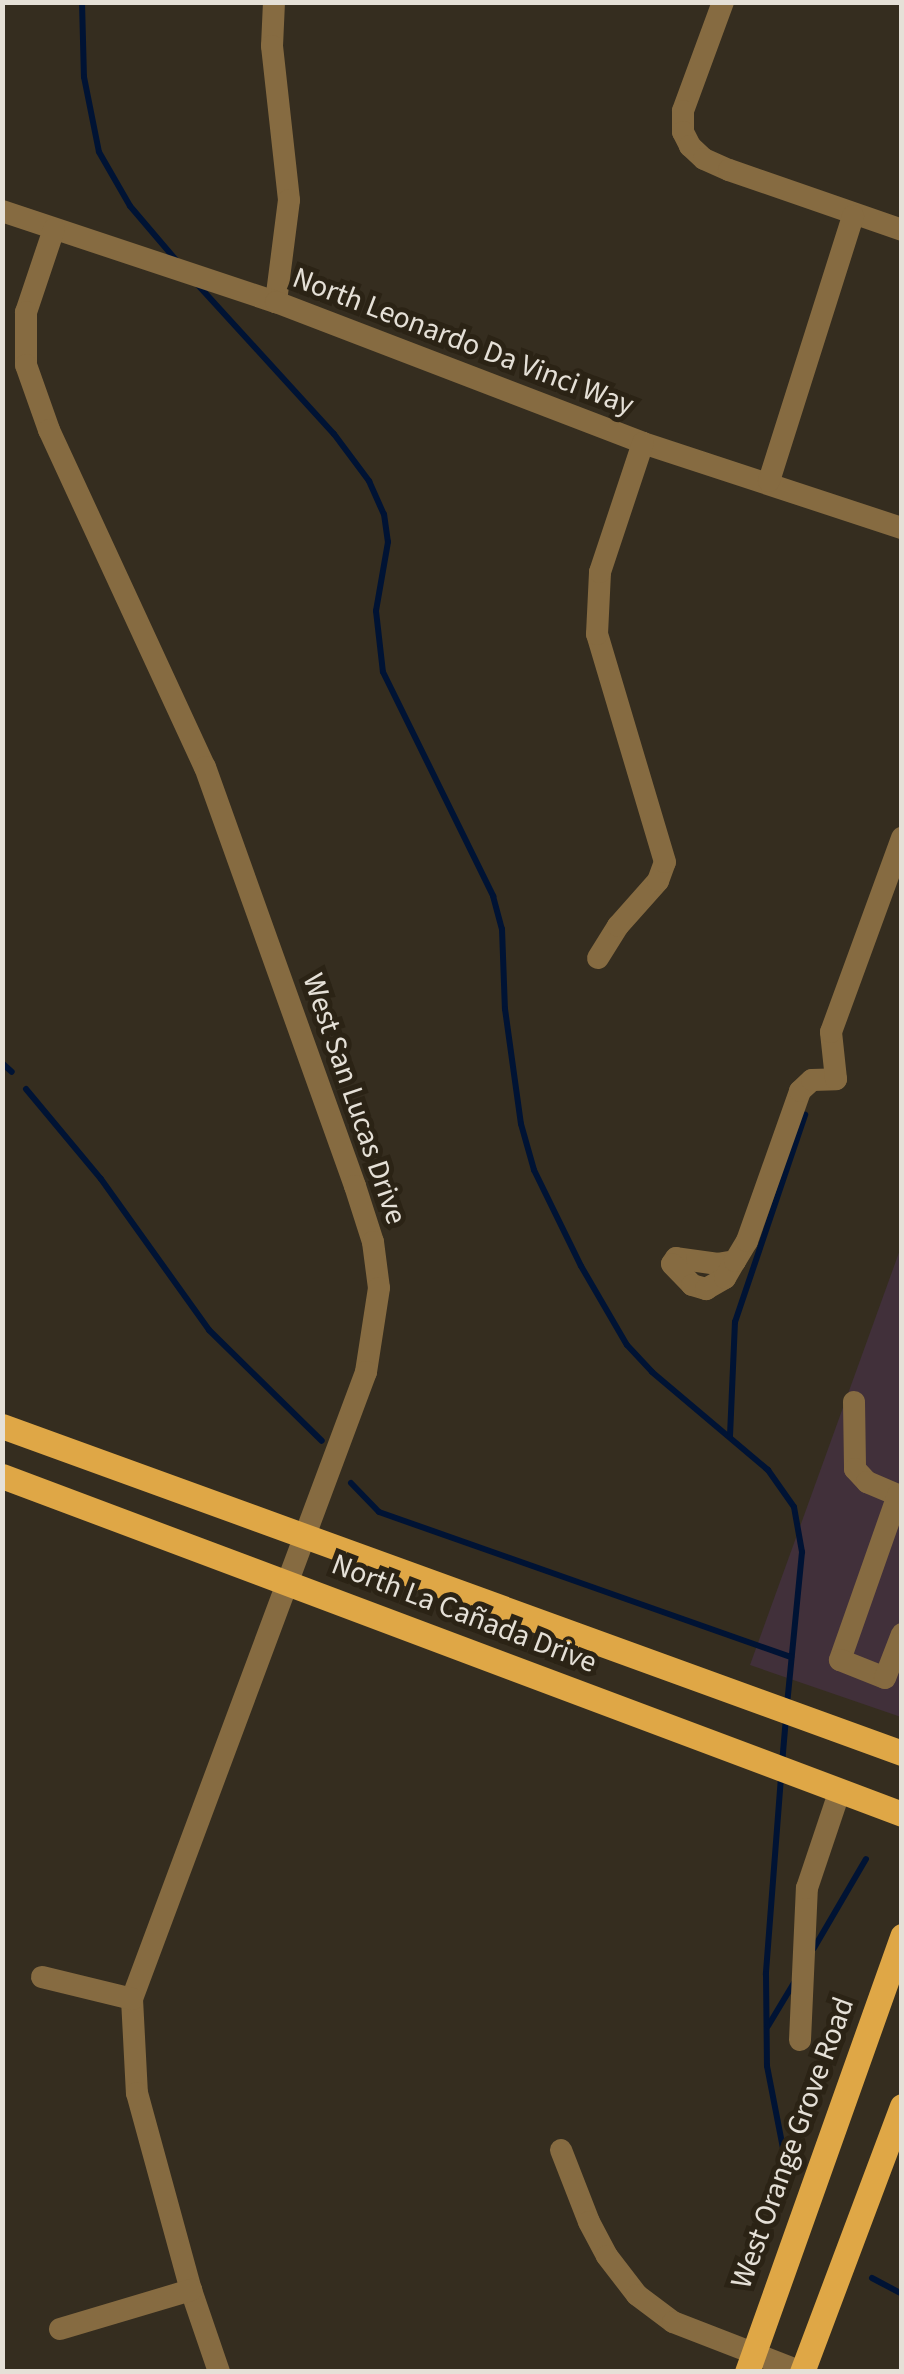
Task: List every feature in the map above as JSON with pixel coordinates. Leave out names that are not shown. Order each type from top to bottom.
[{"type":"main road","name":"North La Cañada Drive","points":[[2,1426],[902,1753]]},
{"type":"main road","name":"North La Cañada Drive","points":[[2,1476],[902,1814]]},
{"type":"main road","name":"West Orange Grove Road","points":[[750,2363],[902,1936]]},
{"type":"main road","points":[[802,2372],[902,2106]]},
{"type":"street","points":[[274,2],[272,46],[289,200],[276,302]]},
{"type":"street","points":[[723,2],[674,136],[704,159],[853,216],[902,230]]},
{"type":"street","name":"North Leonardo Da Vinci Way","points":[[2,211],[276,302],[643,443],[902,528]]},
{"type":"street","points":[[768,481],[853,216]]},
{"type":"street","name":"West San Lucas Drive","points":[[54,230],[26,312],[26,366],[49,430],[205,767],[374,1242],[379,1288],[366,1372],[132,2000],[137,2093],[219,2372]]},
{"type":"street","points":[[598,958],[618,926],[658,881],[665,862],[597,634],[600,572],[643,443]]},
{"type":"street","points":[[735,1261],[747,1241],[800,1091],[812,1080],[836,1079],[831,1032],[902,838]]},
{"type":"street","points":[[854,1402],[854,1470],[867,1482],[900,1496],[840,1660],[885,1678],[902,1634]]},
{"type":"street","points":[[800,2040],[807,1888],[840,1790]]},
{"type":"street","points":[[42,1977],[132,2000]]},
{"type":"street","points":[[561,2150],[598,2239],[637,2295],[673,2322],[750,2363],[802,2372]]},
{"type":"street","points":[[60,2330],[192,2290]]},
{"type":"shaded area","points":[[901,1247],[901,1717],[750,1665]]},
{"type":"waterway","points":[[82,2],[84,77],[99,152],[130,206],[176,260]]},
{"type":"waterway","points":[[197,284],[334,434],[369,481],[384,514],[388,542],[376,611],[383,672],[493,896],[502,929],[505,1009],[521,1124],[534,1170],[581,1266],[627,1345],[652,1372],[768,1470],[794,1507],[802,1552],[787,1704]]},
{"type":"waterway","points":[[2,1063],[12,1072]]},
{"type":"waterway","points":[[26,1089],[101,1179],[209,1330],[322,1441]]},
{"type":"waterway","points":[[730,1436],[735,1322],[805,1115]]},
{"type":"waterway","points":[[351,1483],[379,1512],[791,1657]]},
{"type":"waterway","points":[[782,1764],[786,1717]]},
{"type":"waterway","points":[[781,1777],[766,1974],[767,2066],[786,2164]]},
{"type":"waterway","points":[[814,1948],[866,1859]]},
{"type":"waterway","points":[[768,2026],[795,1981]]},
{"type":"waterway","points":[[872,2278],[902,2294]]}]
